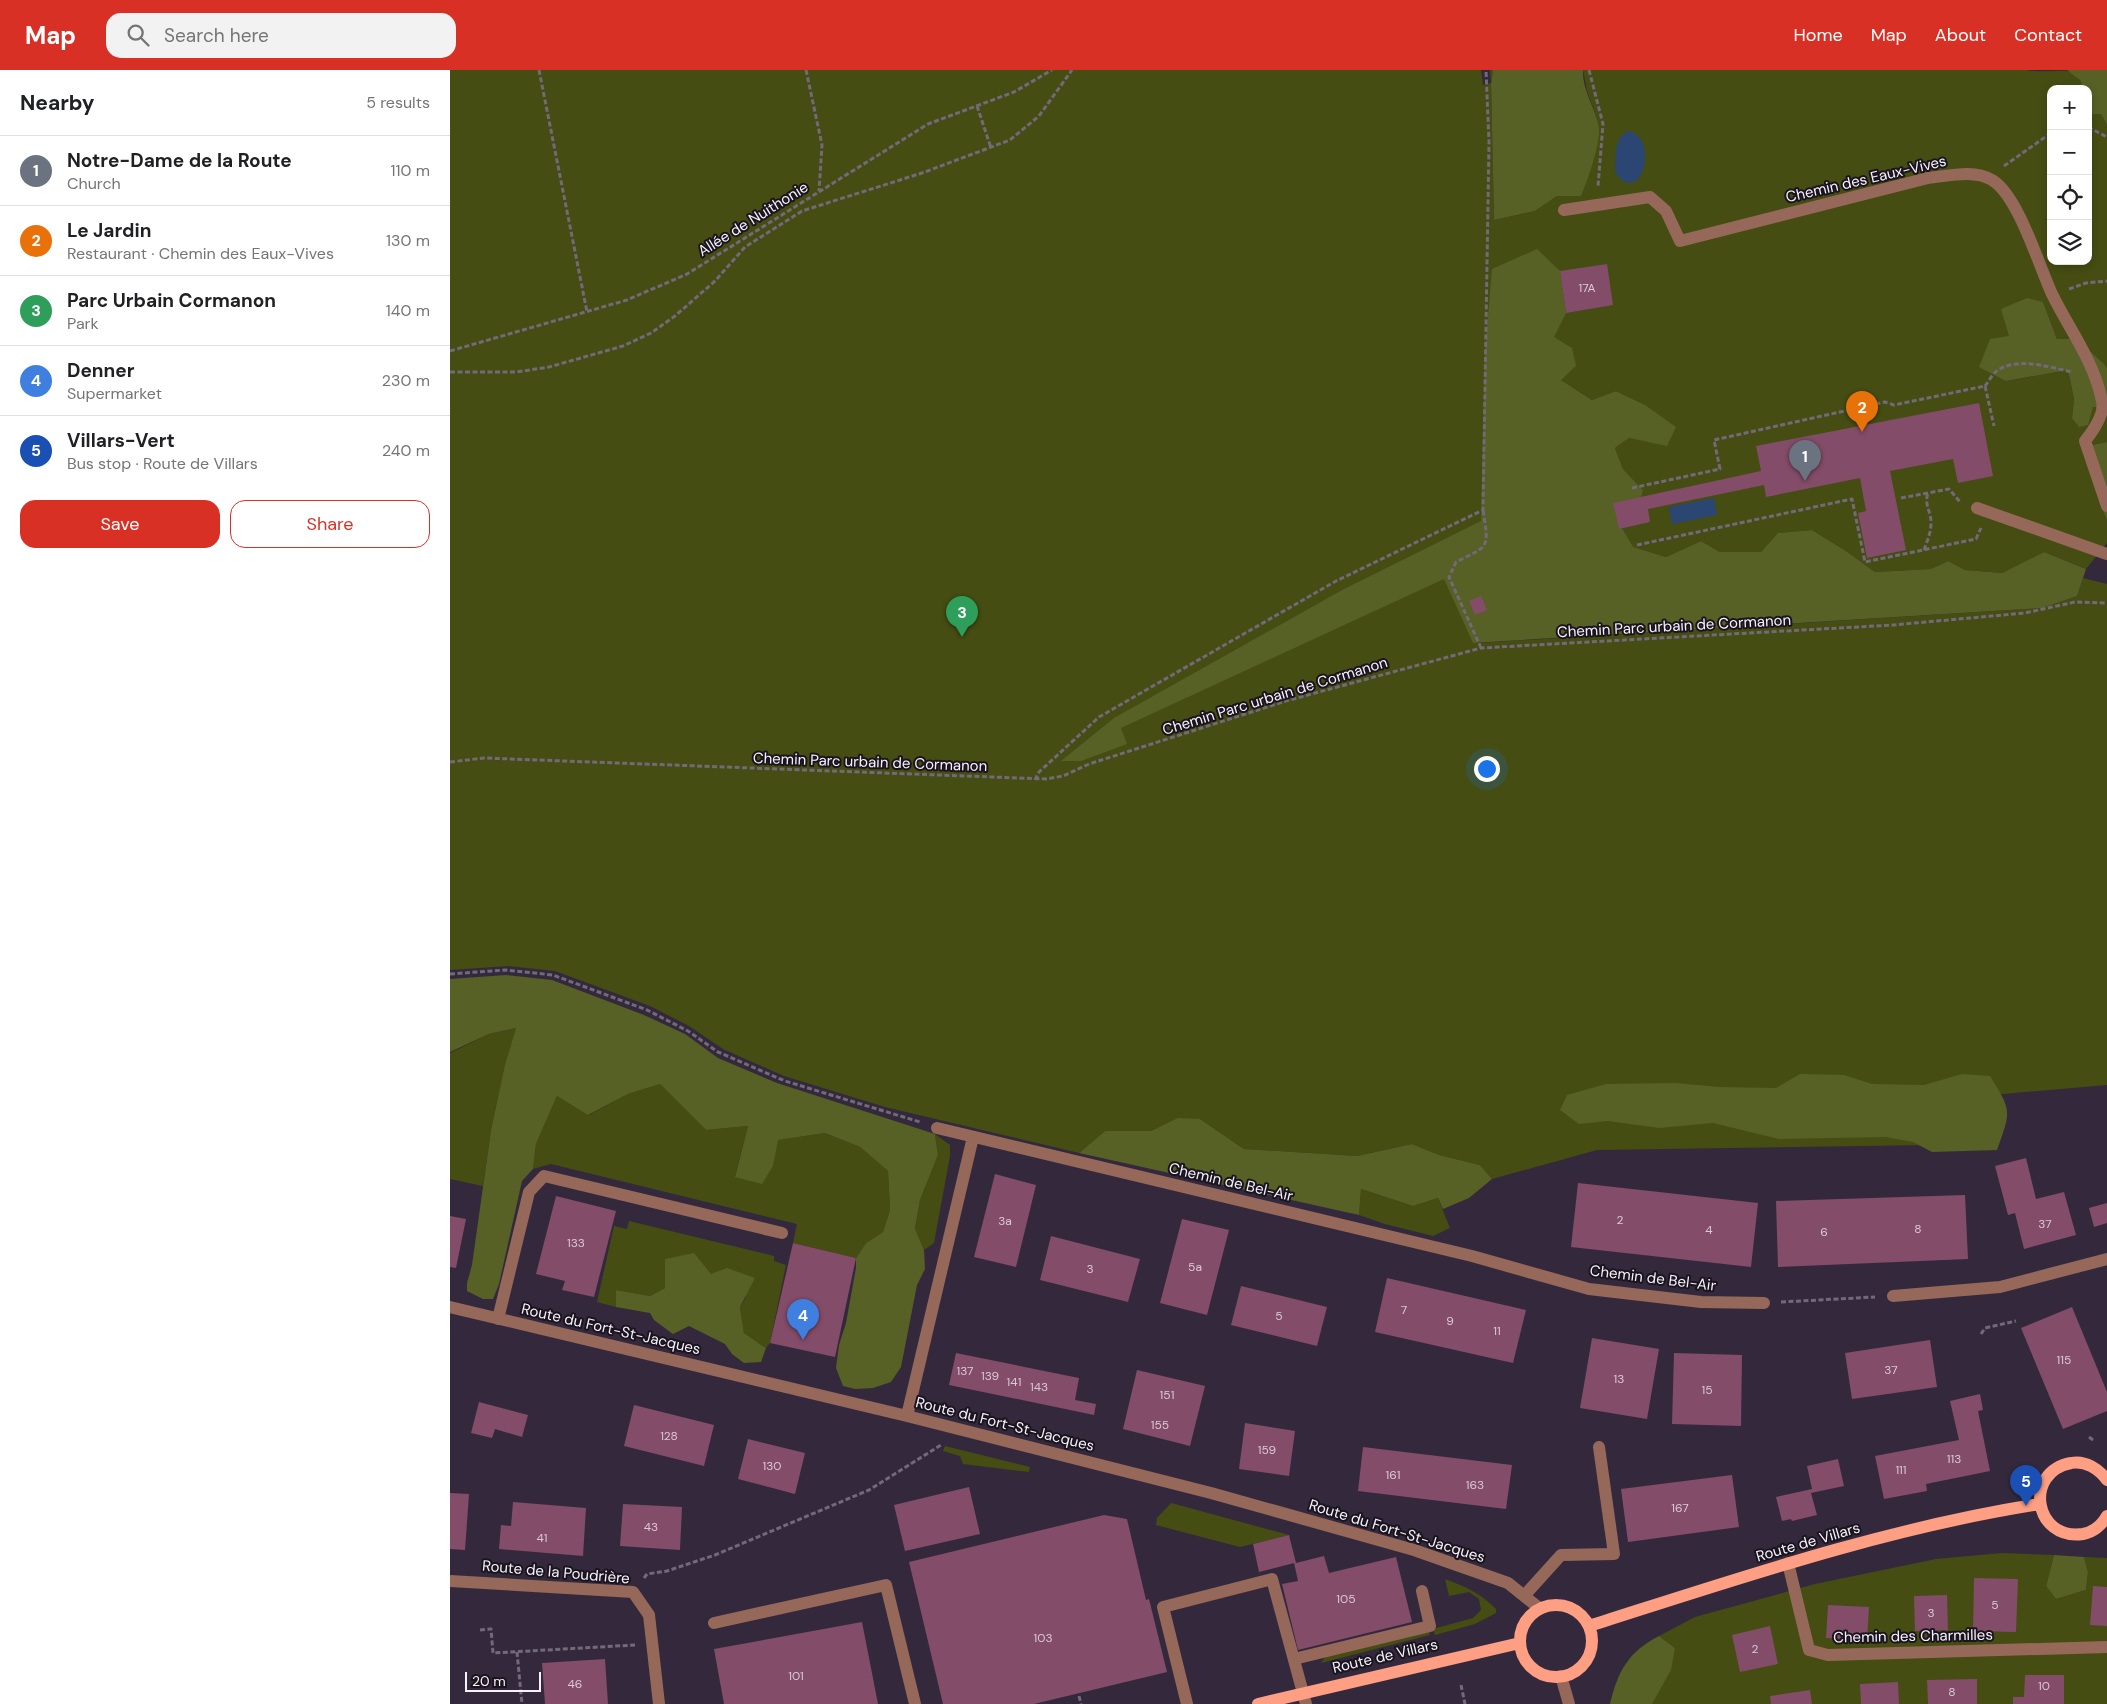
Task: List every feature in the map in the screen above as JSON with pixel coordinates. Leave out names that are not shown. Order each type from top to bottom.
[{"type":"main road","points":[[2107,1479],[2098,1470],[2087,1464],[2075,1462],[2063,1464],[2052,1471],[2044,1480],[2040,1492],[2040,1504],[2044,1516],[2052,1526],[2062,1533],[2075,1535],[2103,1529],[2107,1516]]},
{"type":"main road","name":"Route de Villars","points":[[1589,1626],[1788,1563],[1922,1526],[2040,1504]]},
{"type":"main road","points":[[1554,1605],[1568,1606],[1580,1614],[1589,1626],[1592,1642],[1588,1658],[1576,1670],[1561,1676],[1538,1672],[1522,1654],[1520,1643],[1525,1623],[1539,1608],[1554,1605]]},
{"type":"main road","name":"Route de Villars","points":[[1258,1704],[1304,1698],[1520,1643]]},
{"type":"street","name":"Chemin des Eaux-Vives","points":[[1564,210],[1650,197],[1666,211],[1680,241],[1928,178],[1966,174],[1992,180]]},
{"type":"street","points":[[1992,180],[2004,191],[2021,220],[2053,295],[2092,369],[2103,403],[2096,428],[2085,441],[2107,506]]},
{"type":"street","points":[[1983,510],[2107,554]]},
{"type":"street","name":"Chemin de Bel-Air","points":[[937,1128],[1472,1256],[1589,1289],[1701,1302],[1764,1303]]},
{"type":"street","points":[[907,1416],[972,1137]]},
{"type":"street","points":[[498,1319],[529,1192],[544,1176],[782,1233]]},
{"type":"street","points":[[1893,1296],[2000,1287],[2107,1259]]},
{"type":"street","name":"Route du Fort-St-Jacques","points":[[450,1307],[907,1416],[1212,1493],[1414,1550],[1508,1583],[1539,1608]]},
{"type":"street","points":[[1524,1596],[1561,1555],[1614,1554],[1599,1447]]},
{"type":"street","name":"Chemin des Charmilles","points":[[1788,1563],[1809,1650],[1828,1655],[2107,1647]]},
{"type":"street","points":[[1187,1704],[1163,1607],[1278,1578],[1294,1659],[1304,1698]]},
{"type":"street","name":"Route de la Poudrière","points":[[450,1581],[633,1592],[649,1615],[659,1704]]},
{"type":"street","points":[[714,1623],[886,1585],[915,1704]]},
{"type":"street","points":[[1294,1659],[1430,1626],[1422,1591]]},
{"type":"street","points":[[1561,1676],[1569,1704]]},
{"type":"path","points":[[539,70],[587,312]]},
{"type":"path","points":[[806,70],[822,144],[819,191]]},
{"type":"path","name":"Allée de Nuithonie","points":[[450,350],[627,300],[687,274],[928,124],[1014,92],[1052,70]]},
{"type":"path","points":[[450,372],[516,372],[549,366],[623,346],[651,333],[675,316],[715,281],[745,248],[802,211],[922,173],[1010,140],[1040,116],[1072,70]]},
{"type":"path","points":[[1481,648],[1449,577],[1456,562],[1484,548],[1488,540],[1483,510],[1489,142],[1486,70]]},
{"type":"path","points":[[1589,70],[1603,124],[1598,185],[1606,187]]},
{"type":"path","points":[[976,106],[991,148]]},
{"type":"path","points":[[2092,129],[2107,137]]},
{"type":"path","points":[[1992,180],[1998,170],[2047,136]]},
{"type":"path","points":[[2053,295],[2086,282],[2107,281]]},
{"type":"path","points":[[1632,488],[1720,469],[1714,440],[1885,402],[1894,405],[1986,386],[1996,371],[2012,365],[2041,365],[2074,372],[2092,369]]},
{"type":"path","points":[[1986,386],[1994,426]]},
{"type":"path","points":[[1637,545],[1852,499],[1865,562],[1976,539],[1983,510],[1960,502],[1950,489],[1901,498]]},
{"type":"path","points":[[1923,551],[1931,528],[1930,514],[1926,506],[1928,492]]},
{"type":"path","points":[[1035,780],[1039,772],[1099,717],[1336,581],[1483,510]]},
{"type":"path","name":"Chemin Parc urbain de Cormanon","points":[[450,762],[484,758],[1035,780],[1063,776],[1089,764],[1286,701],[1481,648],[1893,626],[2025,614],[2075,602],[2107,603]]},
{"type":"path","points":[[450,974],[505,970],[553,975],[647,1010],[688,1031],[718,1052],[785,1081],[937,1128]]},
{"type":"path","points":[[1764,1303],[1893,1296]]},
{"type":"path","points":[[1980,1334],[1985,1328],[2016,1321]]},
{"type":"path","points":[[633,1592],[647,1574],[666,1571],[715,1555],[869,1490],[905,1470],[942,1445],[942,1442]]},
{"type":"path","points":[[480,1630],[491,1630],[493,1653],[653,1644]]},
{"type":"path","points":[[517,1652],[522,1704]]},
{"type":"path","points":[[1461,1685],[1465,1704]]},
{"type":"path","points":[[1079,1696],[1081,1704]]},
{"type":"green space","points":[[450,70],[1481,70],[1483,85],[1491,83],[1490,70],[1493,70],[1491,84],[1494,220],[1535,211],[1557,196],[1599,124],[1587,91],[1583,70],[2068,71],[2082,81],[2082,85],[2047,85],[2047,265],[2092,265],[2092,115],[2101,114],[2107,125],[2107,388],[2076,339],[2057,339],[2043,302],[2009,336],[2007,381],[2068,370],[2074,399],[2072,418],[2093,407],[2107,409],[2107,442],[2092,445],[2099,502],[2107,520],[2107,543],[2086,569],[2044,552],[2002,573],[1965,570],[1948,561],[1931,569],[1875,572],[1812,530],[1779,533],[1761,552],[1720,552],[1701,541],[1666,557],[1632,547],[1622,528],[1643,490],[1623,469],[1615,448],[1629,438],[1667,445],[1645,405],[1616,391],[1592,400],[1561,380],[1554,337],[1560,271],[1478,643],[2043,608],[2077,596],[2083,578],[2107,584],[2107,1085],[1991,1095],[1995,1144],[1597,1150],[1492,1179],[1480,1165],[1439,1155],[1412,1144],[1357,1156],[1244,1149],[1200,1119],[1178,1119],[1151,1131],[1105,1131],[1079,1153],[885,1107],[784,1076],[723,1049],[689,1026],[650,1006],[555,971],[508,966],[450,970]]},
{"type":"green space","points":[[1493,70],[1583,70],[1584,83],[1599,129],[1597,148],[1581,196],[1557,196],[1535,211],[1494,220],[1491,84]]},
{"type":"green space","points":[[2067,70],[2107,70],[2107,125],[2101,114],[2092,115],[2092,85],[2082,85],[2081,81]]},
{"type":"green space","points":[[1537,249],[1560,271],[1566,313],[1554,337],[1572,348],[1576,366],[1561,380],[1592,400],[1616,391],[1645,405],[1676,427],[1667,446],[1629,438],[1615,448],[1623,469],[1643,490],[1637,510],[1622,528],[1633,547],[1666,557],[1701,541],[1720,552],[1761,552],[1778,533],[1812,530],[1875,572],[1931,569],[1948,561],[1965,570],[2002,573],[2044,552],[2086,569],[2077,596],[2043,608],[1473,643],[1444,579],[1121,728],[1127,744],[1081,761],[1061,761],[1114,718],[1342,590],[1481,521],[1485,351],[1492,269]]},
{"type":"green space","points":[[2027,298],[2043,302],[2057,339],[2076,339],[2107,368],[2107,409],[2093,407],[2088,425],[2079,427],[2072,418],[2074,399],[2068,370],[2006,381],[1979,367],[1990,339],[2009,336],[2001,309]]},
{"type":"green space","points":[[2107,442],[2107,520],[2099,502],[2092,445]]},
{"type":"green space","points":[[506,975],[552,980],[644,1015],[685,1034],[718,1058],[777,1083],[935,1134],[938,1155],[920,1200],[915,1229],[924,1250],[925,1269],[917,1285],[901,1367],[891,1382],[873,1388],[855,1389],[843,1386],[836,1368],[839,1345],[846,1323],[856,1268],[856,1258],[866,1243],[883,1232],[890,1210],[888,1171],[860,1147],[825,1133],[778,1140],[773,1166],[762,1184],[735,1177],[748,1126],[706,1130],[660,1084],[628,1094],[588,1115],[557,1096],[536,1144],[533,1169],[522,1181],[499,1284],[493,1299],[483,1299],[467,1291],[491,1130],[505,1064],[516,1028],[489,1034],[450,1052],[450,979]]},
{"type":"green space","points":[[516,1028],[505,1064],[491,1130],[483,1186],[450,1179],[450,1053],[489,1034]]},
{"type":"green space","points":[[1800,1074],[1844,1075],[1872,1084],[1924,1085],[1962,1074],[1990,1076],[2006,1105],[2007,1119],[1997,1150],[1932,1152],[1913,1142],[1886,1137],[1779,1139],[1713,1123],[1659,1128],[1608,1121],[1579,1124],[1560,1110],[1567,1095],[1606,1084],[1676,1083],[1719,1087],[1776,1088]]},
{"type":"green space","points":[[660,1084],[706,1130],[748,1126],[735,1176],[773,1166],[777,1140],[825,1133],[860,1147],[888,1171],[890,1210],[883,1232],[866,1243],[856,1258],[793,1243],[797,1224],[551,1164],[533,1169],[536,1144],[557,1096],[589,1115],[628,1094]]},
{"type":"green space","points":[[1178,1118],[1200,1119],[1244,1149],[1357,1156],[1412,1144],[1439,1155],[1480,1165],[1492,1179],[1469,1198],[1443,1209],[1438,1198],[1413,1206],[1361,1189],[1359,1215],[1079,1153],[1105,1131],[1151,1131]]},
{"type":"green space","points":[[935,1134],[950,1145],[950,1156],[934,1243],[924,1250],[915,1230],[920,1200],[938,1155]]},
{"type":"green space","points":[[1361,1189],[1413,1206],[1438,1198],[1450,1228],[1433,1236],[1385,1224],[1359,1215]]},
{"type":"green space","points":[[629,1221],[774,1256],[774,1261],[786,1265],[770,1343],[766,1348],[744,1333],[740,1307],[746,1297],[711,1274],[665,1288],[650,1296],[616,1290],[616,1307],[597,1302],[614,1226],[627,1229]]},
{"type":"green space","points":[[694,1253],[711,1274],[727,1268],[755,1278],[740,1307],[744,1333],[766,1348],[761,1362],[744,1363],[732,1354],[725,1344],[689,1326],[673,1334],[654,1320],[650,1313],[616,1307],[616,1290],[650,1296],[665,1288],[665,1259]]},
{"type":"green space","points":[[945,1446],[1030,1467],[1029,1472],[963,1464],[960,1456],[943,1451]]},
{"type":"green space","points":[[1171,1503],[1289,1535],[1240,1547],[1156,1525],[1157,1518]]},
{"type":"green space","points":[[2002,1553],[2054,1555],[2046,1586],[2056,1599],[2086,1590],[2088,1572],[2084,1557],[2107,1558],[2107,1704],[1652,1704],[1675,1648],[1659,1636],[1695,1617],[1815,1584],[1936,1559]]},
{"type":"green space","points":[[2054,1555],[2084,1557],[2088,1572],[2086,1590],[2056,1599],[2046,1586]]},
{"type":"green space","points":[[1445,1579],[1479,1595],[1496,1609],[1496,1613],[1475,1624],[1435,1635],[1433,1629],[1473,1618],[1481,1610],[1479,1599],[1469,1592],[1449,1596]]},
{"type":"green space","points":[[1429,1631],[1430,1635],[1321,1663],[1325,1657]]},
{"type":"green space","points":[[1659,1636],[1675,1648],[1671,1670],[1652,1704],[1610,1704],[1621,1672],[1626,1664],[1639,1649]]},
{"type":"water","points":[[1629,131],[1638,136],[1644,146],[1645,157],[1639,178],[1633,183],[1624,181],[1615,172],[1616,148],[1620,138]]},
{"type":"water","points":[[1714,498],[1717,515],[1672,524],[1669,507]]},
{"type":"building","points":[[1607,264],[1613,305],[1566,313],[1560,271]]},
{"type":"building","points":[[1979,403],[1993,476],[1958,483],[1953,459],[1890,471],[1906,550],[1867,558],[1858,513],[1866,511],[1860,478],[1766,497],[1764,485],[1648,509],[1650,522],[1619,529],[1613,503],[1761,471],[1756,446]]},
{"type":"building","points":[[1481,596],[1487,610],[1475,615],[1469,601]]},
{"type":"building","points":[[2026,1158],[2036,1199],[2064,1192],[2076,1235],[2024,1249],[2015,1213],[2008,1215],[1995,1166]]},
{"type":"building","points":[[995,1174],[1036,1185],[1016,1267],[974,1257]]},
{"type":"building","points":[[1578,1183],[1758,1203],[1751,1267],[1571,1247]]},
{"type":"building","points":[[1965,1195],[1968,1259],[1778,1267],[1776,1201]]},
{"type":"building","points":[[556,1196],[616,1211],[594,1297],[562,1290],[565,1281],[536,1274]]},
{"type":"building","points":[[2107,1203],[2107,1223],[2094,1227],[2089,1208]]},
{"type":"building","points":[[450,1216],[466,1219],[456,1268],[450,1267]]},
{"type":"building","points":[[1182,1219],[1229,1230],[1207,1315],[1160,1303]]},
{"type":"building","points":[[1051,1236],[1140,1259],[1128,1302],[1040,1280]]},
{"type":"building","points":[[793,1243],[856,1258],[835,1357],[770,1343]]},
{"type":"building","points":[[1387,1278],[1526,1310],[1513,1363],[1375,1332]]},
{"type":"building","points":[[1241,1286],[1327,1307],[1317,1346],[1231,1325]]},
{"type":"building","points":[[2072,1307],[2107,1392],[2107,1411],[2063,1429],[2021,1328]]},
{"type":"building","points":[[1592,1338],[1659,1349],[1647,1419],[1580,1408]]},
{"type":"building","points":[[1930,1340],[1937,1387],[1852,1399],[1845,1353]]},
{"type":"building","points":[[956,1353],[1079,1378],[1075,1400],[1096,1404],[1094,1415],[949,1385]]},
{"type":"building","points":[[1674,1353],[1742,1355],[1741,1426],[1672,1424]]},
{"type":"building","points":[[1137,1370],[1205,1386],[1190,1446],[1123,1429]]},
{"type":"building","points":[[1980,1394],[1983,1410],[1978,1411],[1990,1471],[1926,1484],[1927,1491],[1884,1499],[1875,1456],[1959,1440],[1950,1401]]},
{"type":"building","points":[[479,1402],[528,1415],[522,1437],[495,1429],[492,1438],[471,1433]]},
{"type":"building","points":[[634,1405],[714,1425],[704,1466],[624,1446]]},
{"type":"building","points":[[1245,1423],[1295,1431],[1289,1476],[1239,1469]]},
{"type":"building","points":[[748,1439],[805,1453],[795,1494],[738,1479]]},
{"type":"building","points":[[1363,1447],[1512,1465],[1506,1509],[1358,1491]]},
{"type":"building","points":[[1838,1459],[1844,1486],[1811,1493],[1817,1515],[1792,1521],[1791,1519],[1782,1521],[1776,1497],[1812,1489],[1807,1466]]},
{"type":"building","points":[[1732,1475],[1739,1527],[1628,1542],[1621,1489]]},
{"type":"building","points":[[969,1487],[980,1534],[905,1551],[894,1505]]},
{"type":"building","points":[[450,1493],[469,1494],[465,1550],[450,1549]]},
{"type":"building","points":[[513,1502],[586,1508],[583,1556],[499,1549],[501,1525],[511,1526]]},
{"type":"building","points":[[623,1504],[682,1507],[680,1550],[620,1546]]},
{"type":"building","points":[[1104,1515],[1127,1519],[1146,1600],[1149,1599],[1167,1672],[1034,1704],[943,1704],[909,1562]]},
{"type":"building","points":[[1289,1535],[1296,1563],[1324,1556],[1329,1573],[1396,1557],[1412,1622],[1298,1650],[1282,1584],[1298,1581],[1294,1563],[1259,1572],[1253,1544]]},
{"type":"building","points":[[1974,1578],[2018,1579],[2016,1632],[1973,1631]]},
{"type":"building","points":[[2093,1586],[2107,1587],[2107,1626],[2090,1625]]},
{"type":"building","points":[[1947,1595],[1948,1630],[1915,1631],[1914,1596]]},
{"type":"building","points":[[1828,1605],[1869,1607],[1867,1640],[1826,1638]]},
{"type":"building","points":[[862,1622],[878,1704],[724,1704],[714,1649]]},
{"type":"building","points":[[1770,1626],[1778,1664],[1740,1672],[1732,1635]]},
{"type":"building","points":[[605,1659],[608,1704],[545,1704],[542,1663]]},
{"type":"building","points":[[2025,1675],[2064,1675],[2064,1704],[2013,1704],[2013,1697],[2024,1697]]},
{"type":"building","points":[[1977,1679],[1977,1704],[1928,1704],[1927,1680]]},
{"type":"building","points":[[1898,1682],[1899,1704],[1861,1704],[1860,1684]]},
{"type":"building","points":[[1810,1690],[1812,1704],[1771,1704],[1770,1696]]},
{"type":"place","name":"Le Jardin","points":[[1862,432]]},
{"type":"place","name":"Notre-Dame de la Route","points":[[1805,481]]},
{"type":"place","name":"Parc Urbain Cormanon","points":[[962,637]]},
{"type":"place","name":"Denner","points":[[803,1340]]},
{"type":"place","name":"Villars-Vert","points":[[2026,1506]]}]
